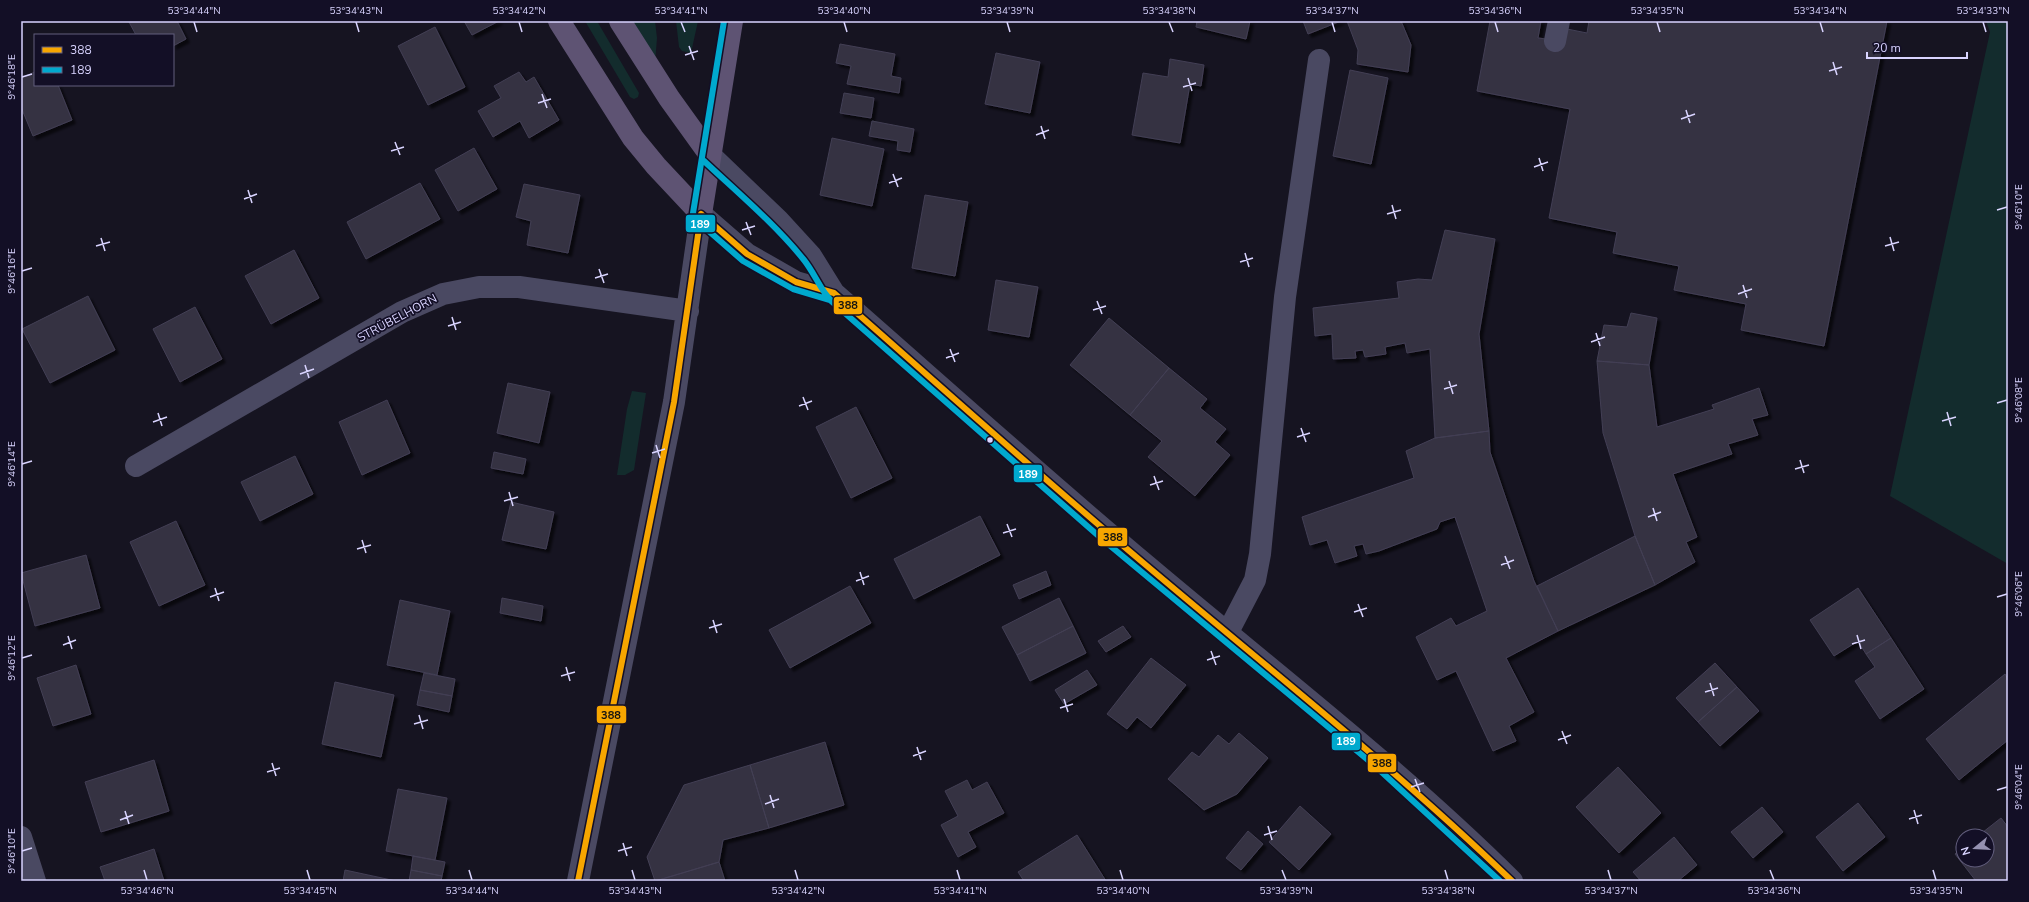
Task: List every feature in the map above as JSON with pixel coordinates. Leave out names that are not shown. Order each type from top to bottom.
[{"type":"main road","points":[[559,21],[633,138],[656,166],[702,214]]},
{"type":"main road","points":[[620,21],[669,98],[710,155]]},
{"type":"main road","points":[[702,214],[732,21]]},
{"type":"street","points":[[1228,632],[1255,580],[1260,554],[1285,297],[1319,60]]},
{"type":"street","points":[[710,155],[778,220],[811,256],[834,293],[1147,566],[1228,632],[1456,825],[1512,881]]},
{"type":"street","points":[[702,214],[747,254],[796,282],[834,293]]},
{"type":"street","points":[[578,881],[672,410],[702,214]]},
{"type":"street","name":"STRÜBELHORN","points":[[136,466],[402,312],[443,294],[479,287],[519,287],[688,312]]},
{"type":"street","points":[[21,838],[35,881]]},
{"type":"green space","points":[[585,21],[597,21],[639,93],[638,97],[634,99],[630,97]]},
{"type":"green space","points":[[632,21],[655,21],[657,38],[655,63]]},
{"type":"green space","points":[[676,21],[698,21],[691,53],[682,51],[679,47]]},
{"type":"green space","points":[[1986,21],[2008,21],[2008,564],[1890,496],[1990,32]]},
{"type":"green space","points":[[632,391],[646,393],[634,470],[625,475],[617,475],[627,409]]},
{"type":"building","points":[[177,21],[186,39],[174,45],[174,34],[135,34],[129,22]]},
{"type":"building","points":[[464,21],[499,21],[472,35]]},
{"type":"building","points":[[1197,21],[1250,21],[1246,39],[1196,27]]},
{"type":"building","points":[[1303,21],[1341,21],[1308,34]]},
{"type":"building","points":[[1347,21],[1401,21],[1411,45],[1408,72],[1357,64],[1358,50]]},
{"type":"building","points":[[1490,21],[1541,21],[1538,38],[1554,40],[1567,29],[1587,33],[1589,21],[1887,21],[1824,346],[1741,330],[1746,304],[1674,290],[1679,266],[1613,253],[1617,232],[1549,218],[1570,109],[1477,91]]},
{"type":"building","points":[[435,27],[465,87],[428,105],[398,46]]},
{"type":"building","points":[[840,44],[895,54],[891,76],[901,78],[899,93],[847,84],[851,66],[836,63]]},
{"type":"building","points":[[996,53],[1040,62],[1030,113],[985,104]]},
{"type":"building","points":[[1170,59],[1204,65],[1201,86],[1190,84],[1180,143],[1132,135],[1143,73],[1168,77]]},
{"type":"building","points":[[1350,70],[1388,78],[1371,164],[1333,156]]},
{"type":"building","points":[[34,72],[34,86],[58,86],[72,120],[33,136],[21,107],[21,78]]},
{"type":"building","points":[[519,72],[526,82],[534,77],[559,120],[529,138],[520,121],[493,137],[478,111],[501,98],[494,86]]},
{"type":"building","points":[[844,93],[874,98],[871,118],[840,113]]},
{"type":"building","points":[[872,121],[914,129],[910,152],[897,150],[898,141],[869,136]]},
{"type":"building","points":[[832,138],[884,149],[872,206],[820,195]]},
{"type":"building","points":[[474,148],[497,189],[458,211],[435,170]]},
{"type":"building","points":[[420,183],[440,219],[366,259],[347,222]]},
{"type":"building","points":[[524,184],[580,195],[568,253],[527,245],[531,221],[516,217]]},
{"type":"building","points":[[925,195],[968,202],[955,276],[912,268]]},
{"type":"building","points":[[1445,230],[1495,239],[1479,334],[1489,431],[1435,438],[1430,349],[1407,353],[1405,343],[1385,347],[1386,354],[1365,357],[1363,350],[1355,351],[1356,358],[1333,359],[1332,334],[1315,336],[1313,308],[1399,298],[1397,282],[1418,279],[1432,280]]},
{"type":"building","points":[[294,250],[319,298],[271,324],[245,276]]},
{"type":"building","points":[[996,280],[1038,287],[1029,337],[988,330]]},
{"type":"building","points":[[88,296],[115,350],[50,383],[22,329]]},
{"type":"building","points":[[195,307],[222,359],[180,382],[153,329]]},
{"type":"building","points":[[1631,313],[1657,318],[1649,365],[1597,361],[1604,325],[1627,327]]},
{"type":"building","points":[[1109,318],[1169,368],[1130,415],[1070,365]]},
{"type":"building","points":[[1597,361],[1649,365],[1657,427],[1714,409],[1712,405],[1759,388],[1768,415],[1752,419],[1758,435],[1728,444],[1732,454],[1673,474],[1697,537],[1686,542],[1695,562],[1655,585],[1635,536],[1603,433]]},
{"type":"building","points":[[1169,368],[1207,399],[1200,408],[1226,429],[1215,442],[1230,455],[1195,496],[1148,457],[1162,441],[1130,415]]},
{"type":"building","points":[[508,383],[550,392],[539,443],[497,433]]},
{"type":"building","points":[[387,400],[410,453],[362,475],[339,422]]},
{"type":"building","points":[[856,407],[892,478],[851,498],[816,427]]},
{"type":"building","points":[[1489,431],[1490,452],[1534,581],[1558,631],[1506,658],[1534,712],[1509,726],[1516,741],[1493,751],[1456,671],[1437,680],[1416,637],[1451,618],[1456,626],[1487,611],[1455,517],[1440,522],[1437,529],[1379,551],[1366,554],[1363,544],[1354,546],[1357,556],[1335,563],[1327,540],[1310,545],[1302,517],[1414,478],[1406,451],[1435,438]]},
{"type":"building","points":[[494,452],[526,459],[523,474],[491,468]]},
{"type":"building","points":[[295,456],[313,494],[260,521],[241,482]]},
{"type":"building","points":[[511,502],[554,512],[546,549],[502,540]]},
{"type":"building","points":[[980,516],[1000,555],[914,599],[894,559]]},
{"type":"building","points":[[176,521],[205,585],[159,606],[130,542]]},
{"type":"building","points":[[1635,536],[1655,585],[1558,631],[1537,586]]},
{"type":"building","points":[[86,555],[100,608],[35,626],[21,573]]},
{"type":"building","points":[[1046,571],[1051,585],[1019,599],[1013,585]]},
{"type":"building","points":[[850,586],[871,623],[790,668],[769,630]]},
{"type":"building","points":[[1858,588],[1891,638],[1866,654],[1858,641],[1834,656],[1810,620]]},
{"type":"building","points":[[502,598],[543,606],[541,621],[500,613]]},
{"type":"building","points":[[1059,598],[1073,626],[1017,655],[1002,627]]},
{"type":"building","points":[[400,600],[450,611],[437,675],[387,665]]},
{"type":"building","points":[[1073,626],[1086,653],[1030,681],[1017,655]]},
{"type":"building","points":[[1123,626],[1131,637],[1106,652],[1098,641]]},
{"type":"building","points":[[1891,638],[1924,689],[1880,719],[1855,681],[1875,667],[1866,654]]},
{"type":"building","points":[[1151,658],[1186,685],[1151,728],[1137,717],[1127,729],[1107,714]]},
{"type":"building","points":[[1715,663],[1737,687],[1698,722],[1676,698]]},
{"type":"building","points":[[76,665],[91,714],[53,726],[37,678]]},
{"type":"building","points":[[1087,670],[1097,685],[1064,704],[1055,690]]},
{"type":"building","points":[[424,673],[455,679],[452,696],[420,690]]},
{"type":"building","points":[[2005,674],[2008,679],[2008,740],[1959,780],[1926,739]]},
{"type":"building","points":[[335,682],[394,695],[381,757],[322,744]]},
{"type":"building","points":[[1737,687],[1759,711],[1720,746],[1698,722]]},
{"type":"building","points":[[420,690],[452,696],[449,712],[417,705]]},
{"type":"building","points":[[1239,733],[1268,758],[1237,794],[1204,810],[1168,779],[1192,752],[1199,757],[1218,735],[1229,744]]},
{"type":"building","points":[[825,742],[844,805],[769,828],[750,765]]},
{"type":"building","points":[[154,760],[169,811],[101,832],[85,782]]},
{"type":"building","points":[[750,765],[769,828],[723,840],[719,862],[655,881],[647,857],[684,785]]},
{"type":"building","points":[[1618,767],[1661,813],[1619,853],[1576,807]]},
{"type":"building","points":[[967,780],[972,790],[987,782],[1004,813],[968,832],[976,847],[958,857],[941,825],[958,816],[945,791]]},
{"type":"building","points":[[398,789],[447,798],[435,860],[386,851]]},
{"type":"building","points":[[1858,803],[1885,837],[1843,871],[1816,837]]},
{"type":"building","points":[[1300,806],[1331,834],[1299,870],[1269,842]]},
{"type":"building","points":[[1762,807],[1783,832],[1753,858],[1731,832]]},
{"type":"building","points":[[2001,818],[2008,827],[2008,881],[1976,881],[1966,868],[1995,868],[1995,828],[1988,828]]},
{"type":"building","points":[[1248,831],[1263,844],[1241,870],[1226,858]]},
{"type":"building","points":[[1077,835],[1106,881],[1024,881],[1018,872]]},
{"type":"building","points":[[1674,837],[1697,865],[1678,881],[1641,881],[1633,872]]},
{"type":"building","points":[[154,849],[164,881],[105,881],[100,867]]},
{"type":"building","points":[[413,856],[445,862],[442,876],[411,870]]},
{"type":"building","points":[[719,862],[725,881],[656,881]]},
{"type":"building","points":[[345,870],[396,881],[343,881]]},
{"type":"building","points":[[411,870],[442,876],[441,881],[409,881]]},
{"type":"transit line","name":"189","points":[[724,21],[693,213],[695,219],[743,261],[793,289],[830,300],[1102,539],[1374,765],[1500,881]]},
{"type":"transit line","name":"189","points":[[704,161],[756,209],[793,247],[804,260],[826,295],[836,305]]},
{"type":"transit line","name":"388","points":[[701,214],[747,254],[796,282],[834,293],[1107,532],[1332,720],[1423,799],[1512,881]]},
{"type":"transit line","name":"388","points":[[578,881],[674,402],[701,214]]}]
